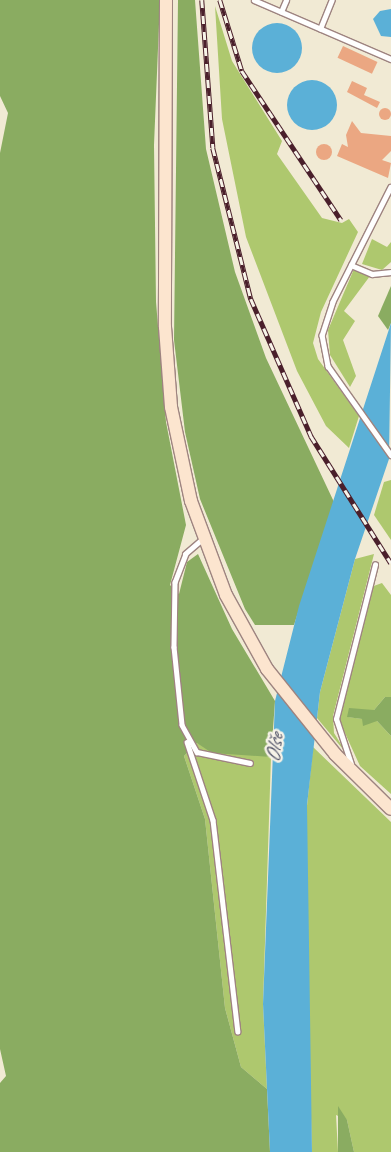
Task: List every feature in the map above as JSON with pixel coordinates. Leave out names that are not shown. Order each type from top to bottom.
[{"type":"main road","points":[[166,0],[162,256],[167,377],[184,476],[203,539],[235,615],[266,669],[335,754],[391,808]]},
{"type":"lane","points":[[254,0],[391,59]]},
{"type":"lane","points":[[281,12],[286,0]]},
{"type":"lane","points":[[320,28],[332,0]]},
{"type":"lane","points":[[391,187],[351,264],[322,335],[322,353],[340,383],[391,455]]},
{"type":"lane","points":[[351,264],[372,274],[391,272]]},
{"type":"lane","points":[[203,539],[186,554],[175,582],[175,664],[187,742],[213,820],[238,1032]]},
{"type":"lane","points":[[351,771],[336,720],[375,565]]},
{"type":"lane","points":[[187,742],[209,758],[250,763]]},
{"type":"green space","points":[[0,0],[160,0],[154,145],[156,302],[166,422],[186,525],[170,585],[179,594],[187,562],[198,554],[232,629],[275,701],[271,757],[212,753],[197,743],[184,756],[205,819],[225,1008],[241,1067],[267,1089],[270,1152],[0,1152],[0,1083],[6,1076],[0,1049],[0,153],[8,113],[0,96]]},
{"type":"green space","points":[[178,0],[195,0],[206,149],[235,272],[266,358],[334,502],[294,625],[255,625],[245,609],[200,499],[185,432],[174,340]]},
{"type":"green space","points":[[215,6],[232,61],[282,141],[277,154],[322,218],[342,223],[349,219],[358,232],[321,312],[313,343],[318,359],[359,416],[349,448],[326,426],[297,371],[246,237],[222,119]]},
{"type":"green space","points":[[372,239],[387,247],[391,242],[391,262],[382,270],[362,264]]},
{"type":"green space","points":[[354,269],[370,276],[344,311],[355,321],[343,340],[356,376],[350,387],[330,355],[328,330]]},
{"type":"green space","points":[[391,286],[391,323],[388,330],[378,316]]},
{"type":"green space","points":[[391,480],[391,540],[374,515],[384,482]]},
{"type":"green space","points":[[374,554],[333,716],[334,733],[347,754],[317,718],[320,692],[355,559]]},
{"type":"green space","points":[[382,583],[391,595],[391,697],[385,697],[374,710],[348,717],[377,721],[391,736],[391,794],[360,766],[339,720],[371,587]]},
{"type":"green space","points":[[385,697],[391,697],[391,736],[377,721],[363,726],[362,719],[347,717],[349,708],[374,710]]},
{"type":"green space","points":[[197,743],[271,757],[263,1004],[267,1089],[241,1067],[225,1008],[205,819],[184,756]]},
{"type":"green space","points":[[313,747],[391,822],[391,1152],[354,1152],[347,1120],[336,1115],[338,1152],[312,1152],[306,945],[307,806]]},
{"type":"green space","points":[[338,1106],[347,1120],[354,1152],[338,1152]]},
{"type":"water","points":[[391,9],[391,37],[381,36],[373,19],[380,11]]},
{"type":"water","points":[[272,23],[282,23],[295,30],[302,43],[302,53],[295,66],[282,73],[272,73],[263,69],[256,62],[252,53],[252,43],[256,34],[263,27]]},
{"type":"water","points":[[317,80],[330,87],[336,95],[336,115],[330,123],[322,129],[307,130],[294,123],[288,115],[287,100],[294,87],[302,81]]},
{"type":"water","name":"Olše","points":[[391,323],[389,459],[355,559],[320,692],[307,805],[312,1152],[270,1152],[263,1004],[275,701],[299,606]]},
{"type":"building","points":[[343,46],[377,62],[372,74],[338,58]]},
{"type":"building","points":[[352,81],[367,88],[364,95],[380,102],[377,108],[347,92]]},
{"type":"building","points":[[387,108],[390,109],[390,119],[383,120],[380,119],[379,112],[380,109]]},
{"type":"building","points":[[352,121],[361,133],[391,136],[391,151],[382,160],[391,163],[388,178],[337,156],[342,144],[348,147],[346,135]]},
{"type":"building","points":[[324,144],[332,152],[324,160],[316,152]]},
{"type":"railway","points":[[202,0],[213,148],[251,299],[311,436],[391,563]]},
{"type":"railway","points":[[220,0],[242,71],[341,220]]}]
